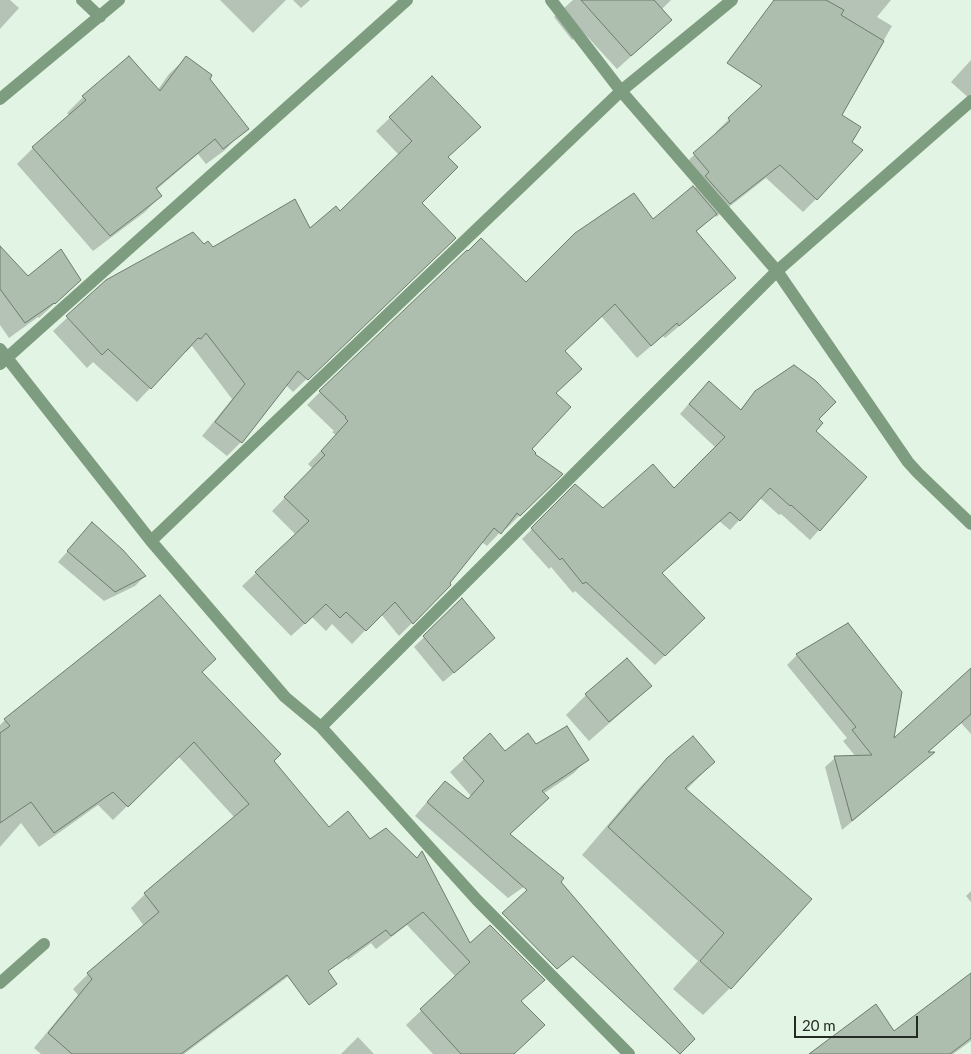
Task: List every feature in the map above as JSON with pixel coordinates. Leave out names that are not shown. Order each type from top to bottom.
[{"type":"street","points":[[82,0],[100,17]]},
{"type":"street","points":[[0,99],[119,0]]},
{"type":"street","points":[[406,0],[2,357],[151,541],[285,696],[321,727],[477,900],[629,1054]]},
{"type":"street","points":[[551,0],[621,91],[777,271],[908,462],[971,524]]},
{"type":"street","points":[[151,541],[621,91],[732,0]]},
{"type":"street","points":[[321,727],[777,271],[971,101]]},
{"type":"street","points":[[0,983],[44,944]]},
{"type":"building","points":[[581,0],[654,0],[672,20],[631,56]]},
{"type":"building","points":[[774,0],[826,0],[844,10],[841,15],[884,41],[842,115],[861,127],[852,142],[863,150],[817,200],[780,165],[730,204],[705,176],[709,172],[693,153],[730,121],[728,118],[762,86],[727,63]]},
{"type":"building","points":[[129,56],[160,91],[186,56],[212,75],[210,79],[249,129],[223,149],[215,139],[156,188],[162,196],[110,236],[32,147],[86,100],[82,96]]},
{"type":"building","points":[[432,76],[481,127],[448,157],[458,167],[422,203],[456,238],[308,380],[298,371],[242,443],[215,422],[245,384],[206,333],[201,339],[198,338],[151,389],[108,349],[102,355],[66,316],[106,280],[193,232],[204,244],[208,241],[213,247],[295,199],[310,228],[336,206],[340,211],[412,141],[389,117]]},
{"type":"building","points":[[693,186],[717,214],[696,231],[736,278],[679,326],[677,323],[651,346],[615,304],[565,351],[582,369],[556,393],[571,407],[532,449],[535,454],[563,474],[520,516],[517,513],[501,534],[494,528],[450,583],[451,585],[413,624],[395,602],[366,631],[346,612],[340,618],[326,604],[305,624],[255,572],[309,521],[284,497],[325,455],[321,451],[348,421],[319,391],[481,238],[526,282],[575,233],[634,193],[653,219]]},
{"type":"building","points":[[0,246],[28,276],[61,249],[81,280],[55,304],[25,323],[0,289]]},
{"type":"building","points":[[794,365],[816,381],[836,402],[819,419],[823,423],[816,431],[867,477],[820,531],[770,488],[740,521],[730,512],[662,573],[705,618],[665,656],[586,582],[583,584],[562,558],[560,560],[531,528],[575,484],[603,508],[653,464],[674,488],[725,437],[689,404],[709,381],[741,410],[755,391]]},
{"type":"building","points":[[92,522],[123,550],[146,576],[115,592],[67,551]]},
{"type":"building","points":[[160,595],[216,659],[202,672],[281,754],[274,761],[329,827],[348,811],[370,839],[386,828],[417,858],[422,851],[470,943],[490,925],[545,980],[521,1001],[545,1025],[514,1054],[461,1054],[420,1009],[470,962],[423,912],[391,936],[386,930],[328,971],[337,984],[309,1005],[287,975],[181,1054],[72,1054],[48,1033],[92,979],[87,973],[159,912],[144,893],[249,804],[194,742],[128,807],[113,792],[54,833],[31,802],[0,823],[0,733],[10,726],[4,719]]},
{"type":"building","points":[[462,598],[495,638],[454,673],[423,636]]},
{"type":"building","points":[[848,623],[902,692],[894,738],[971,668],[971,714],[928,752],[935,752],[852,821],[834,756],[872,755],[852,730],[856,727],[796,654]]},
{"type":"building","points":[[627,658],[652,686],[609,722],[585,694]]},
{"type":"building","points":[[567,726],[589,760],[542,791],[549,798],[510,834],[564,878],[561,882],[695,1039],[680,1054],[573,956],[557,969],[502,913],[527,890],[427,802],[445,781],[468,799],[484,781],[463,758],[490,733],[505,751],[528,733],[536,744]]},
{"type":"building","points":[[693,736],[715,762],[685,788],[812,899],[731,989],[700,961],[724,933],[608,827],[667,758]]},
{"type":"building","points":[[971,973],[971,1038],[950,1054],[809,1054],[876,1004],[894,1031]]}]
